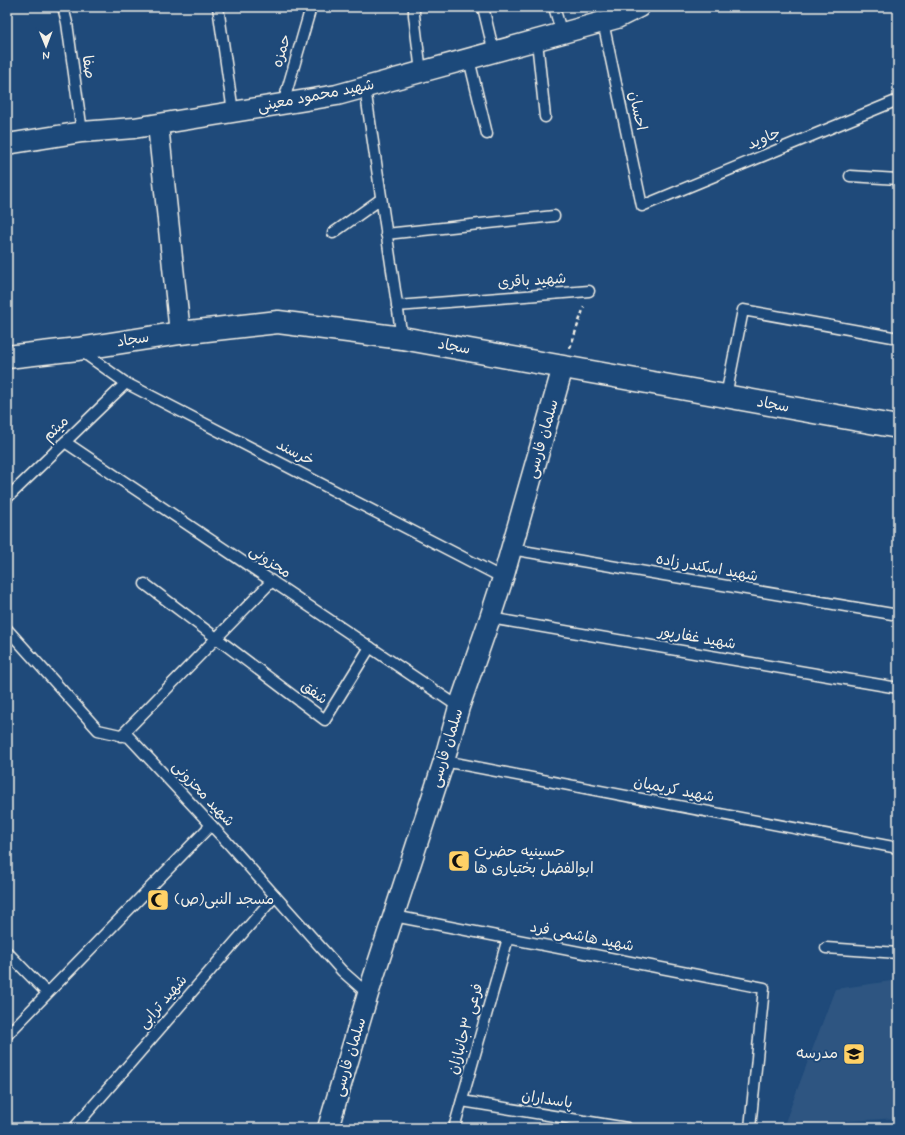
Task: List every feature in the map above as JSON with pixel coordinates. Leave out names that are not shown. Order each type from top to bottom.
[{"type":"street","name":"شهید محمود معینی","points":[[7,144],[82,132],[158,125],[337,95],[562,34],[639,7]]},
{"type":"street","points":[[158,125],[180,333]]},
{"type":"street","name":"سجاد","points":[[7,357],[78,349],[180,333],[278,322],[402,338],[898,428]]},
{"type":"street","name":"سلمان فارسی","points":[[328,1128],[368,994],[444,761],[459,707],[503,578],[563,367]]},
{"type":"lane","name":"صفا","points":[[63,7],[67,23],[82,132]]},
{"type":"lane","points":[[218,7],[233,112]]},
{"type":"lane","name":"حمزه","points":[[283,104],[311,7]]},
{"type":"lane","points":[[414,7],[421,72]]},
{"type":"lane","points":[[483,7],[494,53]]},
{"type":"lane","points":[[554,7],[562,34]]},
{"type":"lane","name":"احسان","points":[[612,16],[642,206]]},
{"type":"lane","points":[[537,41],[545,117]]},
{"type":"lane","points":[[469,59],[487,134]]},
{"type":"lane","points":[[365,88],[402,338]]},
{"type":"lane","name":"جاوید","points":[[642,206],[898,100]]},
{"type":"lane","points":[[850,176],[898,179]]},
{"type":"lane","points":[[333,234],[381,199]]},
{"type":"lane","points":[[386,234],[554,216]]},
{"type":"lane","name":"شهید باقری","points":[[397,306],[589,291]]},
{"type":"lane","points":[[726,396],[743,310],[898,338]]},
{"type":"lane","name":"خرسند","points":[[78,349],[126,383],[503,578]]},
{"type":"lane","name":"میثم","points":[[7,498],[126,383]]},
{"type":"lane","name":"محزونی","points":[[65,442],[459,707]]},
{"type":"lane","name":"شهید اسکندر زاده","points":[[511,549],[898,615]]},
{"type":"lane","points":[[121,736],[272,581]]},
{"type":"lane","points":[[145,584],[216,638]]},
{"type":"lane","name":"شهید غفارپور","points":[[490,618],[898,688]]},
{"type":"lane","name":"شهید محزونی","points":[[7,629],[98,730],[129,738],[211,825],[342,971],[368,994]]},
{"type":"lane","name":"شفق","points":[[216,638],[325,720],[370,647]]},
{"type":"lane","name":"شهید کریمیان","points":[[444,761],[898,848]]},
{"type":"lane","points":[[7,1035],[211,825]]},
{"type":"lane","name":"شهید ترابی","points":[[74,1128],[275,896]]},
{"type":"lane","name":"شهید هاشمی فرد","points":[[394,916],[764,988],[750,1128]]},
{"type":"lane","name":"فرعی ۳جانبازان","points":[[454,1128],[508,938]]},
{"type":"lane","points":[[826,948],[898,953]]},
{"type":"lane","points":[[7,952],[47,994]]},
{"type":"lane","name":"پاسداران","points":[[462,1101],[627,1128]]},
{"type":"path","name":"شهید باقری","points":[[563,367],[589,291]]},
{"type":"shaded area","name":"مدرسه","points":[[898,980],[898,1118],[784,1125],[835,989]]},
{"type":"place","name":"حسینیه حضرت ابوالفضل بختیاری ها","points":[[459,861]]},
{"type":"place","name":"مسجد النبی(ص)","points":[[158,900]]},
{"type":"place","name":"مدرسه","points":[[854,1054]]}]
